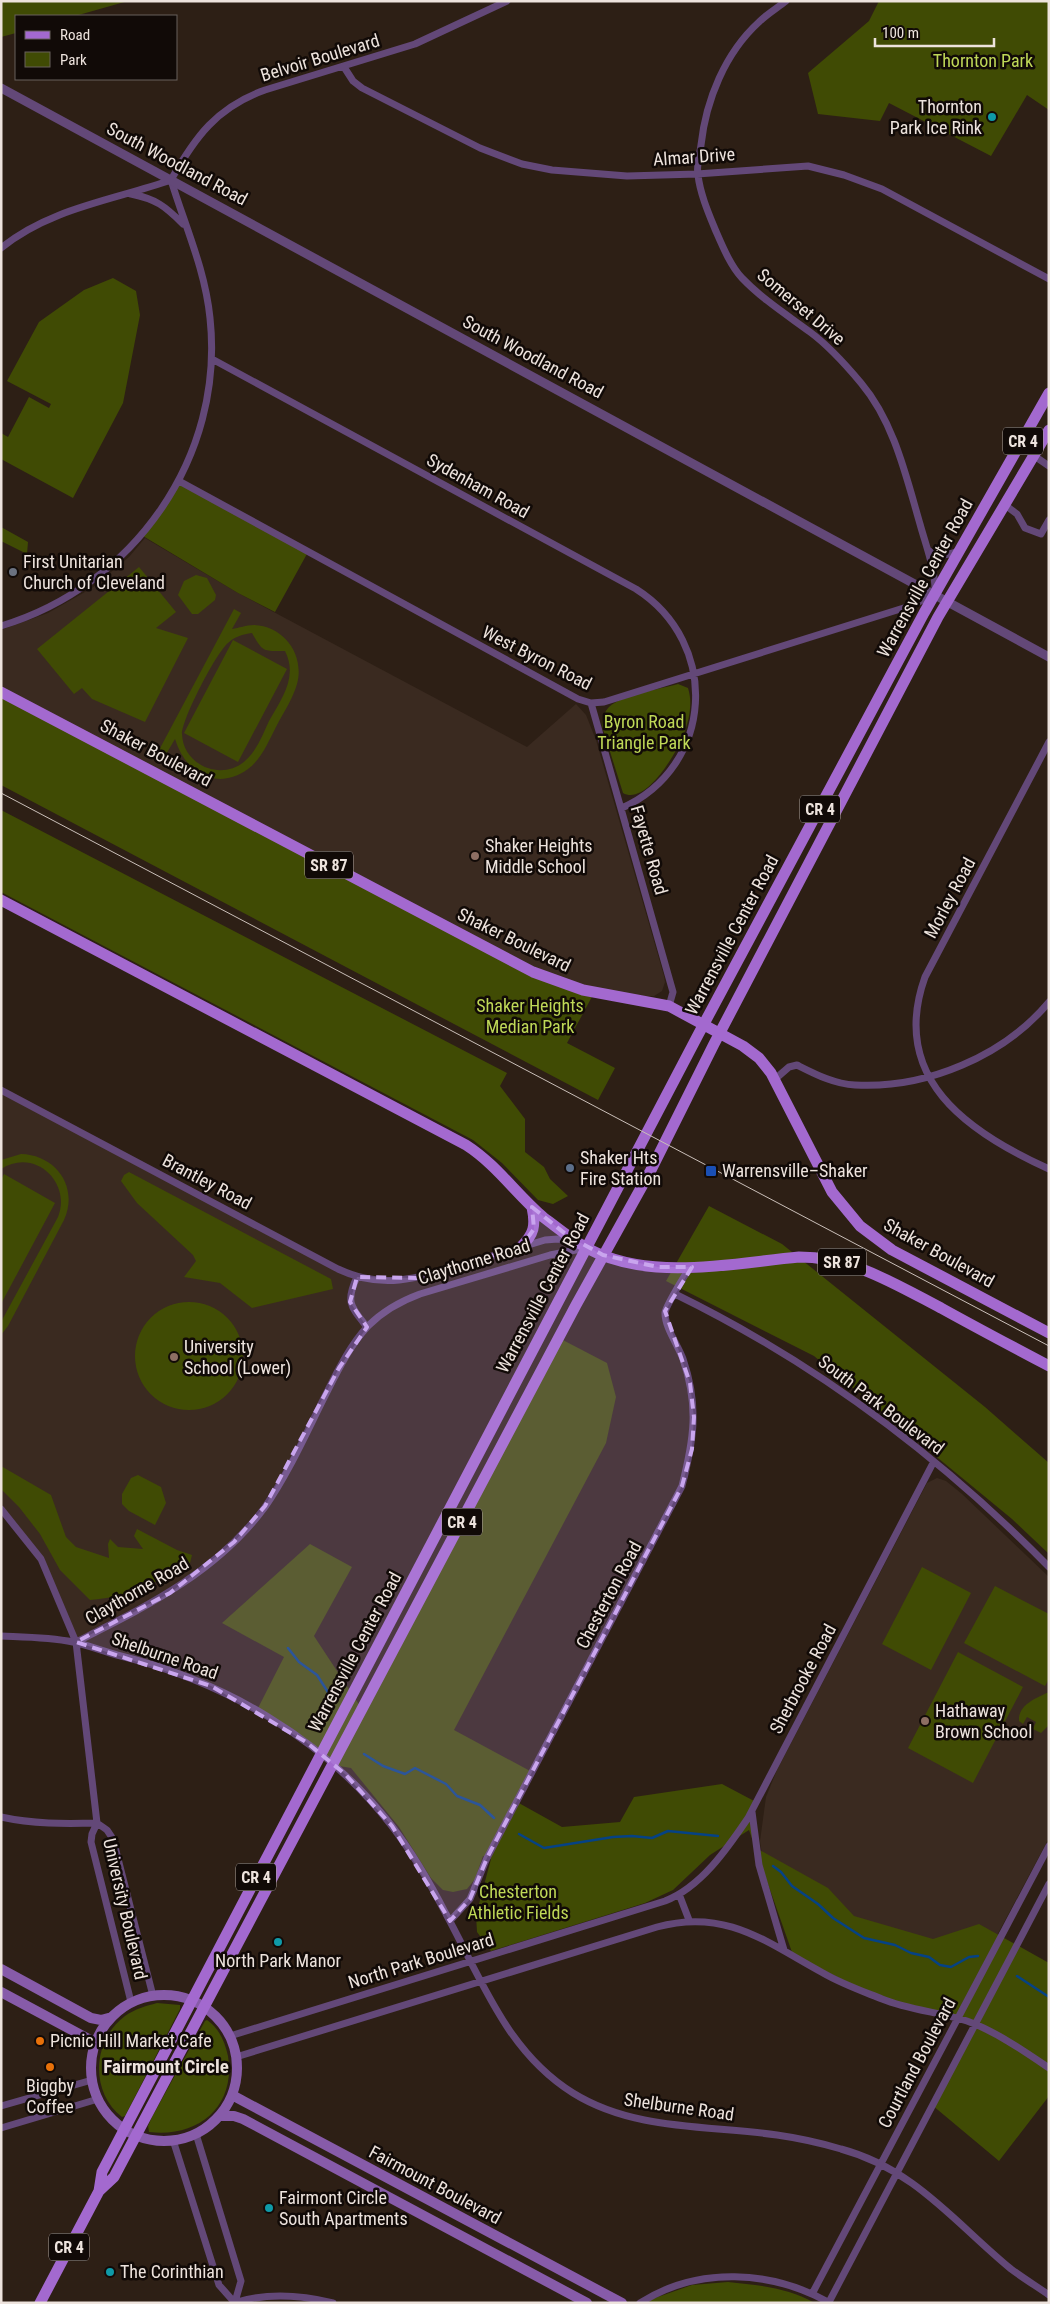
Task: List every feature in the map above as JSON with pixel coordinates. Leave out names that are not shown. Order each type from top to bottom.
[{"type":"main road","name":"Warrensville Center Road","points":[[40,2303],[99,2191],[102,2172],[124,2129],[653,1119],[935,594],[1049,393]]},
{"type":"main road","name":"Warrensville Center Road","points":[[99,2191],[114,2177],[137,2135],[603,1255],[651,1170],[720,1033],[947,601],[1049,430]]},
{"type":"main road","name":"Shaker Boulevard","points":[[1,692],[533,972],[588,992],[669,1006],[705,1024],[752,1052],[765,1065],[774,1080],[832,1192],[860,1226],[892,1250],[1049,1333]]},
{"type":"main road","name":"SR 87","points":[[1,900],[466,1145],[489,1161],[532,1207],[568,1236],[587,1248],[603,1255],[658,1267],[692,1267],[799,1257],[814,1257],[843,1262],[883,1278],[1049,1366]]},
{"type":"main road","points":[[521,1247],[530,1238],[534,1229],[532,1207]]},
{"type":"main road","points":[[1,1970],[91,2018],[101,2020],[112,2017]]},
{"type":"main road","points":[[1,1992],[96,2043]]},
{"type":"main road","points":[[172,1995],[191,2000],[205,2007],[218,2018],[230,2036],[236,2057],[236,2079],[232,2095],[219,2116],[196,2134],[173,2140],[152,2140],[137,2135],[124,2129],[110,2117],[98,2098],[92,2080],[91,2062],[96,2043],[112,2017],[131,2002],[153,1996],[172,1995]]},
{"type":"main road","name":"Fairmount Boulevard","points":[[232,2095],[622,2303]]},
{"type":"main road","name":"Fairmount Boulevard","points":[[219,2116],[234,2116],[243,2119],[587,2303]]},
{"type":"street","name":"Belvoir Boulevard","points":[[171,180],[196,138],[232,105],[265,90],[416,44],[507,1]]},
{"type":"street","name":"Somerset Drive","points":[[786,1],[759,21],[737,46],[713,90],[703,120],[697,174],[711,221],[722,246],[741,277],[783,314],[812,333],[838,357],[862,384],[880,412],[896,445],[928,550],[935,583],[935,594]]},
{"type":"street","name":"Almar Drive","points":[[344,67],[353,81],[362,88],[480,148],[522,164],[552,170],[626,176],[697,174],[808,166],[844,175],[882,189],[1049,278]]},
{"type":"street","name":"South Woodland Road","points":[[1,88],[1049,657]]},
{"type":"street","points":[[1,626],[35,614],[65,599],[106,572],[148,530],[179,481],[190,457],[203,418],[212,359],[210,318],[203,276],[171,180],[129,194],[75,208],[40,224],[2,246]]},
{"type":"street","points":[[129,194],[146,197],[164,205],[185,226]]},
{"type":"street","name":"Sydenham Road","points":[[212,359],[648,597],[664,611],[678,628],[687,647],[694,673],[695,698],[693,718],[678,757],[658,784],[640,799],[622,808]]},
{"type":"street","points":[[1020,446],[1049,466]]},
{"type":"street","name":"West Byron Road","points":[[179,481],[578,699],[590,703],[604,702],[910,606],[935,594]]},
{"type":"street","points":[[1005,505],[1017,514],[1025,528],[1041,534],[1049,520]]},
{"type":"street","points":[[928,550],[937,555],[945,556],[959,551]]},
{"type":"street","name":"Fayette Road","points":[[590,703],[622,808],[673,992],[669,1006]]},
{"type":"street","name":"Morley Road","points":[[1049,742],[925,977],[918,999],[915,1021],[917,1042],[927,1076],[935,1090],[957,1114],[996,1140],[1049,1169]]},
{"type":"street","points":[[774,1080],[784,1070],[797,1065],[825,1078],[854,1085],[883,1084],[927,1076],[952,1068],[997,1047],[1026,1025],[1049,1002]]},
{"type":"street","name":"Brantley Road","points":[[1,1090],[338,1269],[358,1277],[403,1280]]},
{"type":"street","name":"Claythorne Road","points":[[403,1280],[553,1239],[587,1248]]},
{"type":"street","name":"Claythorne Road","points":[[1,1636],[51,1638],[76,1642],[170,1593],[198,1574],[234,1542],[265,1506],[292,1459],[339,1368],[367,1327],[391,1309],[420,1294],[550,1255],[587,1248]]},
{"type":"street","name":"Chesterton Road","points":[[450,1921],[470,1899],[486,1858],[682,1486],[692,1449],[694,1417],[690,1382],[665,1311],[685,1274],[692,1267]]},
{"type":"street","points":[[358,1277],[350,1293],[350,1302],[367,1327]]},
{"type":"street","name":"South Park Boulevard","points":[[675,1294],[710,1311],[805,1366],[933,1463],[982,1504],[1049,1567]]},
{"type":"street","name":"Sherbrooke Road","points":[[680,1894],[719,1857],[752,1810],[933,1463]]},
{"type":"street","points":[[1,1509],[41,1559],[76,1642]]},
{"type":"street","name":"Shelburne Road","points":[[76,1642],[176,1672],[211,1686],[271,1719],[334,1764],[368,1798],[392,1826],[423,1873],[503,2024],[529,2058],[565,2088],[595,2105],[618,2114],[649,2122],[780,2135],[843,2149],[880,2164],[897,2172],[944,2207],[1011,2268],[1049,2295]]},
{"type":"street","name":"University Boulevard","points":[[76,1642],[97,1823],[91,1836],[92,1846],[131,2002]]},
{"type":"street","points":[[752,1810],[759,1865],[784,1950]]},
{"type":"street","points":[[1,1817],[46,1824],[97,1823]]},
{"type":"street","name":"University Boulevard","points":[[97,1823],[107,1830],[113,1839],[153,1996]]},
{"type":"street","name":"Courtland Boulevard","points":[[812,2294],[1049,1846]]},
{"type":"street","name":"Courtland Boulevard","points":[[829,2303],[1049,1884]]},
{"type":"street","points":[[680,1894],[689,1920]]},
{"type":"street","name":"North Park Boulevard","points":[[230,2036],[665,1901],[680,1894]]},
{"type":"street","points":[[236,2057],[657,1927],[689,1920],[744,1931],[784,1950],[833,1978],[886,2001],[957,2018],[974,2024],[1049,2068]]},
{"type":"street","points":[[1,2106],[92,2080]]},
{"type":"street","points":[[1,2128],[98,2098]]},
{"type":"street","points":[[196,2134],[241,2281],[234,2302]]},
{"type":"street","points":[[173,2140],[219,2285],[234,2302]]},
{"type":"street","points":[[640,2303],[677,2285],[718,2277],[746,2277],[769,2280],[812,2294],[829,2303]]},
{"type":"street","points":[[234,2302],[280,2296],[309,2298],[333,2303]]},
{"type":"highlighted area","points":[[532,1207],[568,1236],[603,1255],[658,1267],[692,1267],[665,1311],[690,1383],[694,1417],[692,1449],[682,1486],[487,1858],[470,1899],[450,1921],[392,1826],[345,1774],[306,1742],[211,1686],[76,1642],[170,1593],[234,1542],[265,1506],[339,1368],[367,1327],[350,1302],[357,1277],[417,1278],[521,1247],[534,1229]]},
{"type":"shaded area","name":"Shaker Heights Middle School","points":[[145,538],[238,593],[527,747],[576,704],[586,715],[596,740],[664,976],[665,982],[662,991],[654,996],[610,992],[555,978],[1,688],[1,630],[48,613],[92,588],[129,557]]},
{"type":"shaded area","name":"University School (Lower)","points":[[1,1090],[357,1277],[349,1298],[367,1327],[265,1506],[198,1574],[76,1642],[41,1559],[1,1509]]},
{"type":"shaded area","name":"Hathaway Brown School","points":[[937,1478],[946,1481],[962,1494],[1049,1577],[1049,1838],[962,2001],[762,1855],[760,1841],[766,1797],[777,1770],[927,1483]]},
{"type":"green space","points":[[1,1],[128,1],[79,15],[15,15],[15,33],[1,37]]},
{"type":"green space","name":"Thornton Park","points":[[879,1],[1049,1],[1049,110],[1027,95],[991,156],[889,103],[880,121],[818,114],[808,73],[869,21]]},
{"type":"green space","points":[[113,278],[136,291],[140,315],[123,403],[73,498],[1,459],[1,433],[8,437],[29,397],[49,408],[51,404],[7,381],[39,322],[84,290]]},
{"type":"green space","points":[[179,481],[308,552],[275,612],[238,593],[143,536]]},
{"type":"green space","points":[[1,527],[28,542],[27,554],[1,541]]},
{"type":"green space","points":[[139,567],[176,612],[156,628],[188,638],[145,722],[92,699],[82,688],[74,694],[37,649]]},
{"type":"green space","points":[[196,575],[207,578],[216,595],[215,600],[198,614],[192,614],[178,595],[184,581]]},
{"type":"green space","points":[[234,609],[241,613],[232,629],[251,625],[265,627],[283,636],[290,644],[298,663],[297,684],[265,749],[253,765],[236,776],[225,779],[213,778],[203,775],[186,761],[175,739],[165,756],[158,752]],"holes":[[[252,633],[265,650],[285,651],[290,670],[287,687],[259,742],[246,760],[237,767],[226,770],[206,767],[189,755],[184,745],[183,726],[208,672],[228,643],[239,636]]]},
{"type":"green space","points":[[233,640],[287,669],[238,762],[184,733]]},
{"type":"green space","name":"Byron Road Triangle Park","points":[[678,684],[688,688],[690,705],[684,734],[675,753],[651,785],[641,792],[632,795],[623,793],[602,726],[606,711],[609,707],[623,699]]},
{"type":"green space","name":"Shaker Heights Median Park","points":[[1,692],[512,961],[594,993],[567,1043],[615,1068],[598,1100],[1,785]]},
{"type":"green space","points":[[1,810],[507,1073],[500,1086],[525,1119],[525,1152],[544,1167],[550,1179],[568,1196],[553,1204],[538,1200],[502,1163],[473,1140],[1,892]]},
{"type":"green space","points":[[21,1154],[45,1160],[61,1175],[69,1196],[68,1208],[64,1220],[8,1326],[1,1335],[1,1322],[58,1217],[61,1204],[60,1192],[55,1181],[37,1165],[26,1162],[13,1163],[1,1169],[1,1160]]},
{"type":"green space","points":[[129,1172],[331,1279],[333,1289],[252,1308],[220,1283],[184,1277],[196,1261],[193,1255],[137,1203],[121,1181],[124,1175]]},
{"type":"green space","points":[[4,1174],[55,1203],[1,1304],[1,1180]]},
{"type":"green space","points":[[709,1206],[782,1244],[985,1407],[1049,1463],[1049,1554],[1012,1519],[814,1356],[666,1281]]},
{"type":"green space","points":[[189,1302],[209,1307],[227,1318],[238,1336],[243,1356],[238,1376],[227,1394],[209,1405],[189,1410],[169,1405],[151,1394],[140,1376],[135,1356],[140,1336],[151,1318],[169,1307]]},
{"type":"green space","name":"Chesterton Athletic Fields","points":[[559,1338],[607,1363],[616,1397],[606,1443],[454,1730],[532,1772],[517,1802],[562,1827],[620,1822],[634,1797],[722,1784],[756,1802],[752,1810],[756,1848],[828,1888],[854,1916],[933,1939],[979,1924],[1049,1963],[1049,2096],[999,2161],[932,2105],[974,2024],[886,2001],[793,1955],[749,1830],[710,1855],[673,1890],[645,1903],[491,1951],[477,1932],[476,1915],[491,1859],[483,1856],[475,1879],[467,1889],[453,1892],[443,1890],[431,1878],[399,1827],[351,1768],[333,1765],[257,1710],[284,1657],[222,1623],[310,1544],[352,1567],[314,1636],[362,1709]]},
{"type":"green space","points":[[1,1466],[51,1495],[66,1537],[76,1547],[109,1558],[108,1544],[110,1539],[118,1547],[143,1549],[134,1536],[137,1529],[177,1550],[192,1555],[190,1563],[142,1588],[118,1596],[90,1600],[60,1570],[40,1534],[19,1507],[1,1489]]},
{"type":"green space","points":[[138,1475],[161,1487],[166,1503],[155,1525],[129,1511],[122,1504],[122,1494],[131,1478]]},
{"type":"green space","points":[[922,1567],[971,1593],[931,1670],[882,1644]]},
{"type":"green space","points":[[995,1586],[1049,1614],[1049,1679],[1045,1686],[964,1643]]},
{"type":"green space","points":[[958,1652],[1023,1687],[973,1783],[908,1748]]},
{"type":"green space","points":[[1049,1692],[1049,1725],[1041,1733],[1033,1729],[1036,1722],[1027,1717],[1023,1724],[1019,1721],[1019,1715],[1025,1706]]},
{"type":"green space","points":[[157,2003],[180,2005],[180,2009],[125,2116],[122,2117],[111,2106],[104,2094],[99,2066],[101,2051],[106,2038],[114,2026],[125,2016]]},
{"type":"green space","points":[[207,2020],[221,2036],[228,2056],[229,2074],[226,2090],[219,2104],[210,2115],[198,2124],[183,2130],[167,2133],[149,2132],[148,2126],[152,2117]]},
{"type":"green space","points":[[728,2282],[784,2291],[815,2303],[641,2303],[692,2285]]},
{"type":"waterway","points":[[288,1648],[299,1662],[317,1675],[333,1700]]},
{"type":"waterway","points":[[364,1754],[383,1766],[405,1774],[415,1768],[446,1784],[457,1796],[480,1805],[494,1818]]},
{"type":"waterway","points":[[519,1834],[544,1848],[613,1837],[652,1838],[668,1831],[718,1836]]},
{"type":"waterway","points":[[773,1866],[781,1872],[792,1886],[818,1904],[833,1918],[864,1938],[895,1945],[911,1953],[929,1957],[940,1965],[951,1967],[969,1957],[978,1956]]},
{"type":"waterway","points":[[1017,1976],[1049,1997]]},
{"type":"tram line","points":[[1,793],[1049,1346]]},
{"type":"place","name":"Thornton Park Ice Rink","points":[[992,117]]},
{"type":"place","name":"First Unitarian Church of Cleveland","points":[[13,572]]},
{"type":"place","name":"Shaker Heights Middle School","points":[[475,856]]},
{"type":"place","name":"Shaker Hts Fire Station","points":[[570,1168]]},
{"type":"place","name":"Warrensville–Shaker","points":[[711,1171]]},
{"type":"place","name":"University School (Lower)","points":[[174,1357]]},
{"type":"place","name":"Hathaway Brown School","points":[[925,1721]]},
{"type":"place","name":"North Park Manor","points":[[278,1942]]},
{"type":"place","name":"Picnic Hill Market Cafe","points":[[40,2041]]},
{"type":"place","name":"Biggby Coffee","points":[[50,2067]]},
{"type":"place","name":"Fairmont Circle South Apartments","points":[[269,2208]]},
{"type":"place","name":"The Corinthian","points":[[110,2272]]},
{"type":"district","name":"Fairmount Circle","points":[[166,2066]]}]
